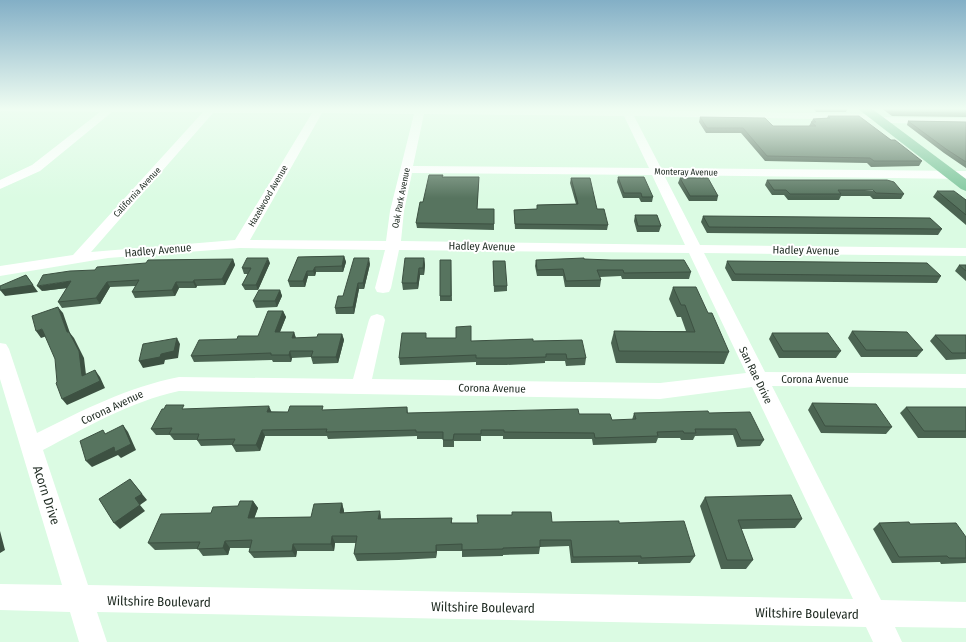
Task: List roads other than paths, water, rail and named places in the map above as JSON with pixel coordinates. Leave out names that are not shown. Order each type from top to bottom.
[{"type":"main road","points":[[903,138],[966,186]]},
{"type":"street","points":[[0,185],[36,168],[73,138]]},
{"type":"street","name":"California Avenue","points":[[78,258],[87,246],[186,138]]},
{"type":"street","name":"Hazelwood Avenue","points":[[240,244],[302,138]]},
{"type":"street","name":"Oak Park Avenue","points":[[383,288],[393,245],[397,211],[413,138]]},
{"type":"street","name":"San Rae Drive","points":[[640,138],[888,642]]},
{"type":"street","name":"Monteray Avenue","points":[[406,169],[966,175]]},
{"type":"street","name":"Hadley Avenue","points":[[0,271],[78,258],[158,249],[240,244],[966,252]]},
{"type":"street","points":[[362,387],[377,320]]},
{"type":"street","name":"Acorn Drive","points":[[0,349],[92,642]]},
{"type":"street","name":"Corona Avenue","points":[[31,446],[125,399],[160,387],[179,384],[660,391],[687,390],[740,380],[758,379],[966,381]]},
{"type":"street","name":"Wiltshire Boulevard","points":[[0,597],[80,600],[966,615]]}]
